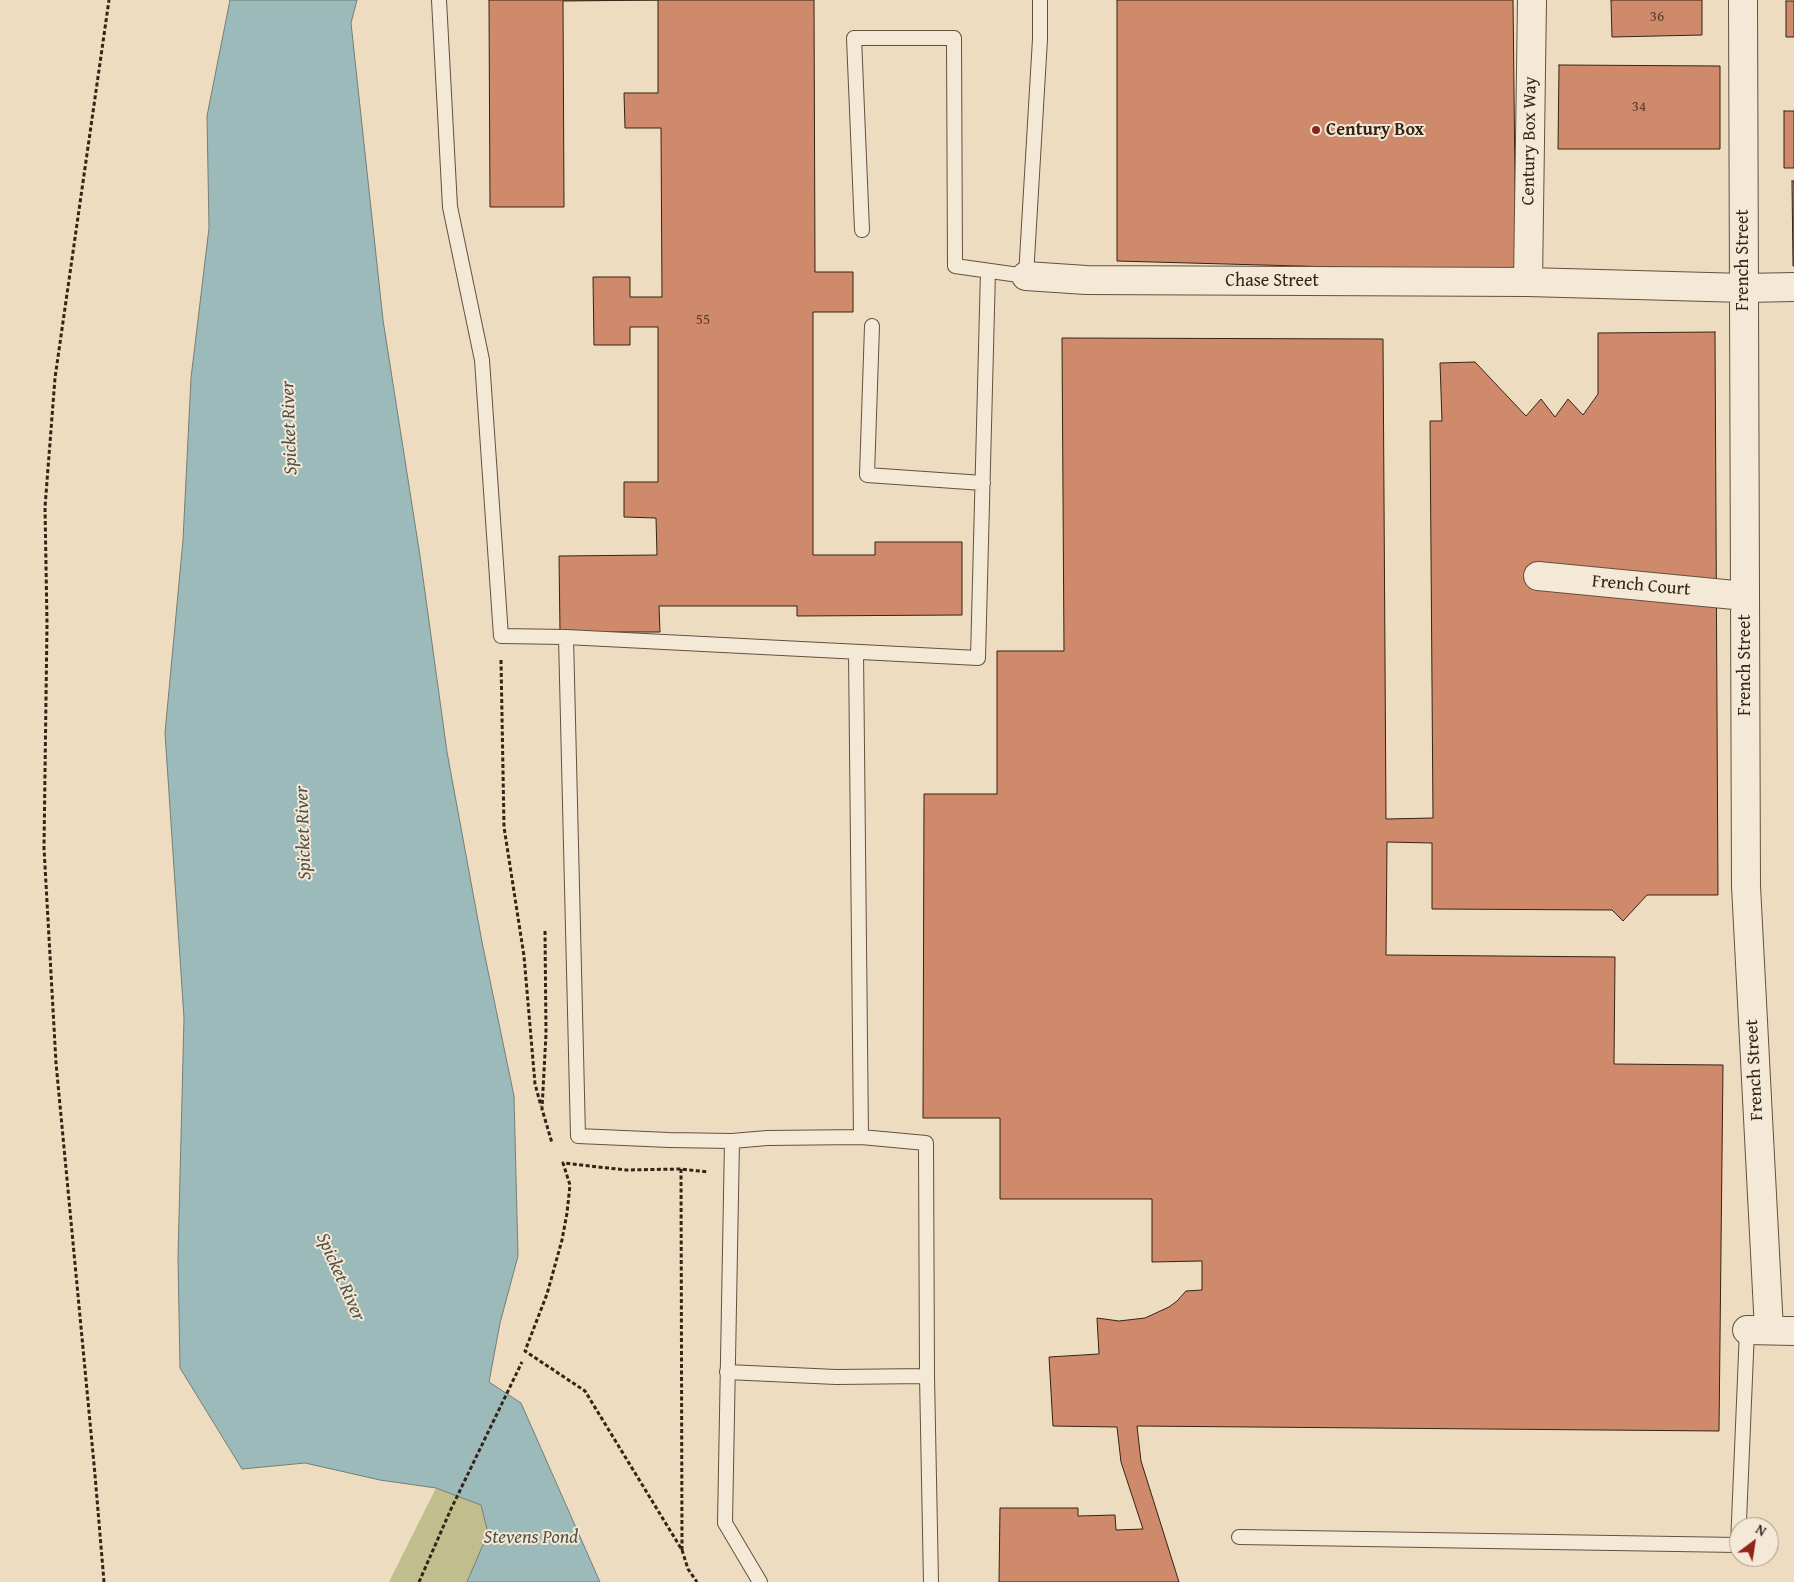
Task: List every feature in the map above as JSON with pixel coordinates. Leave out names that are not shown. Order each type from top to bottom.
[{"type":"street","name":"Century Box Way","points":[[1528,282],[1532,0]]},
{"type":"street","name":"French Street","points":[[1742,0],[1746,886],[1770,1330]]},
{"type":"street","name":"Chase Street","points":[[1026,276],[1086,280],[1528,282],[1744,288],[1794,287]]},
{"type":"street","name":"French Court","points":[[1538,576],[1745,596]]},
{"type":"lane","points":[[439,0],[450,207],[482,360],[500,636],[566,637],[978,658],[988,271]]},
{"type":"lane","points":[[862,230],[854,38],[954,38],[955,266],[1026,276],[1040,39],[1040,0]]},
{"type":"lane","points":[[872,326],[867,475],[983,483]]},
{"type":"lane","points":[[566,637],[578,1136],[732,1141],[767,1138],[861,1137],[926,1143],[927,1376],[931,1582]]},
{"type":"lane","points":[[856,652],[861,1137]]},
{"type":"lane","points":[[732,1141],[725,1523],[760,1582]]},
{"type":"lane","points":[[1239,1538],[1738,1545],[1770,1330]]},
{"type":"lane","points":[[728,1372],[836,1377],[927,1376]]},
{"type":"path","points":[[104,1582],[55,1043],[44,848],[47,633],[45,507],[55,378],[109,0]]},
{"type":"path","points":[[500,636],[504,827],[524,956],[534,1084],[542,1109]]},
{"type":"path","points":[[697,1582],[688,1569],[682,1550],[585,1391],[525,1351],[547,1294],[565,1222],[570,1186],[563,1163],[626,1170],[681,1169],[731,1175]]},
{"type":"path","points":[[681,1169],[682,1550]]},
{"type":"path","points":[[419,1582],[451,1509],[522,1362]]},
{"type":"shaded area","points":[[436,1488],[481,1505],[488,1533],[467,1582],[389,1582]]},
{"type":"water","points":[[230,0],[357,0],[351,23],[383,320],[420,556],[447,752],[482,942],[514,1096],[518,1256],[500,1323],[489,1382],[521,1403],[600,1582],[467,1582],[488,1533],[481,1505],[436,1488],[380,1480],[305,1463],[242,1469],[180,1368],[178,1257],[184,1018],[165,733],[183,540],[191,378],[209,228],[207,116]]},
{"type":"building","points":[[489,0],[658,0],[563,1],[564,207],[490,207]]},
{"type":"building","points":[[658,0],[814,0],[815,272],[853,272],[853,312],[813,312],[813,555],[875,555],[875,542],[962,542],[962,615],[797,616],[797,606],[659,606],[660,632],[560,632],[559,556],[657,555],[656,518],[624,517],[624,482],[658,482],[658,327],[630,327],[630,345],[594,345],[593,277],[630,277],[630,297],[662,297],[661,128],[625,128],[624,93],[658,93]]},
{"type":"building","name":"Century Box","points":[[1117,0],[1513,0],[1516,272],[1117,261]]},
{"type":"building","points":[[1611,0],[1702,0],[1702,35],[1612,37]]},
{"type":"building","points":[[1786,1],[1794,1],[1794,37],[1786,37]]},
{"type":"building","points":[[1559,65],[1720,66],[1720,149],[1558,149]]},
{"type":"building","points":[[1784,111],[1794,111],[1794,168],[1784,168]]},
{"type":"building","points":[[1792,181],[1794,181],[1794,266],[1793,266]]},
{"type":"building","points":[[1715,332],[1718,895],[1647,895],[1623,921],[1612,910],[1432,909],[1432,843],[1387,842],[1386,955],[1615,957],[1614,1064],[1723,1065],[1719,1431],[1137,1426],[1141,1461],[1179,1582],[999,1582],[1000,1508],[1078,1508],[1078,1516],[1115,1515],[1116,1530],[1143,1529],[1121,1462],[1117,1427],[1053,1426],[1049,1357],[1099,1354],[1097,1318],[1119,1321],[1145,1318],[1169,1307],[1186,1291],[1202,1290],[1202,1261],[1152,1262],[1152,1199],[1000,1199],[1000,1118],[923,1118],[924,794],[997,794],[997,651],[1064,651],[1062,338],[1383,339],[1386,819],[1433,818],[1430,421],[1442,421],[1440,363],[1475,362],[1526,416],[1541,399],[1555,417],[1568,399],[1583,415],[1598,394],[1598,333]]},
{"type":"place","name":"Century Box","points":[[1316,130]]},
{"type":"water label","name":"Spicket River","points":[[290,428]]},
{"type":"water label","name":"Spicket River","points":[[304,833]]},
{"type":"water label","name":"Spicket River","points":[[340,1277]]},
{"type":"water label","name":"Stevens Pond","points":[[531,1538]]}]
